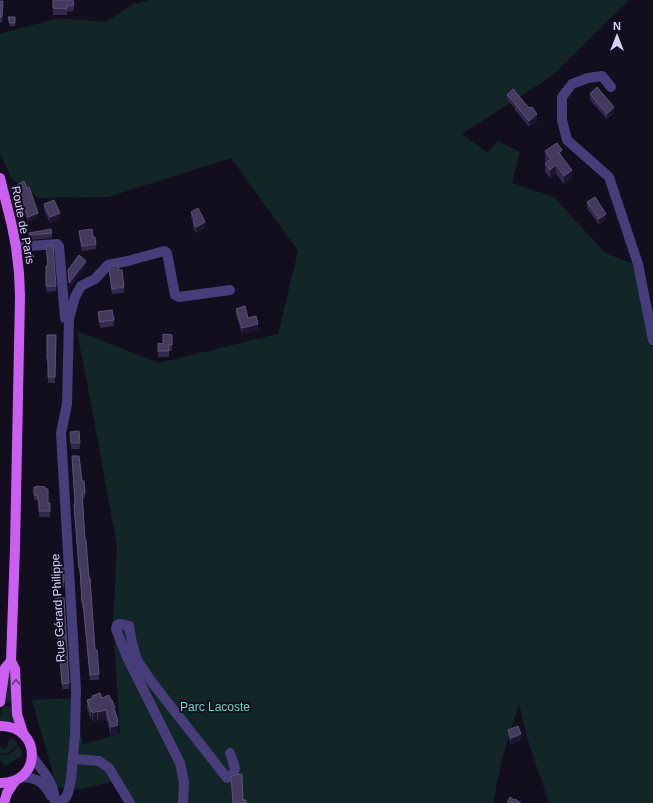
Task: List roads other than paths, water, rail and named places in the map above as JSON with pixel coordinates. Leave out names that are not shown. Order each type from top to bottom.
[{"type":"main road","name":"Route de Paris","points":[[0,178],[12,226],[19,274],[20,333],[11,661],[15,669],[17,714],[23,733],[29,742],[32,756]]},
{"type":"main road","name":"Route de Paris","points":[[0,702],[5,668],[11,661]]},
{"type":"main road","points":[[0,726],[10,727],[23,733]]},
{"type":"main road","points":[[4,803],[6,793],[28,769],[31,764],[32,756]]},
{"type":"main road","points":[[0,783],[7,783],[19,779]]},
{"type":"street","points":[[611,87],[602,76],[588,78],[572,84],[562,97],[562,120],[568,140],[609,177],[638,264],[653,340]]},
{"type":"street","points":[[16,247],[57,244],[59,246],[64,318],[69,318],[75,297],[81,286],[95,279],[108,264],[128,261],[164,251],[167,253],[176,295],[179,297],[230,290]]},
{"type":"street","name":"Rue Gérard Philippe","points":[[55,803],[63,800],[68,793],[71,779],[75,735],[76,690],[61,433],[67,404],[69,318]]},
{"type":"street","points":[[183,803],[184,782],[180,763],[127,657],[116,629],[117,625],[120,624],[129,626],[137,660],[150,681],[227,778],[234,773],[235,768],[230,752]]},
{"type":"street","points":[[32,756],[51,783],[54,790],[55,803]]},
{"type":"street","points":[[73,759],[99,761],[109,768],[130,803]]},
{"type":"street","points":[[19,779],[34,779],[43,783],[55,803]]},
{"type":"park label","name":"Parc Lacoste","points":[[215,707]]}]
